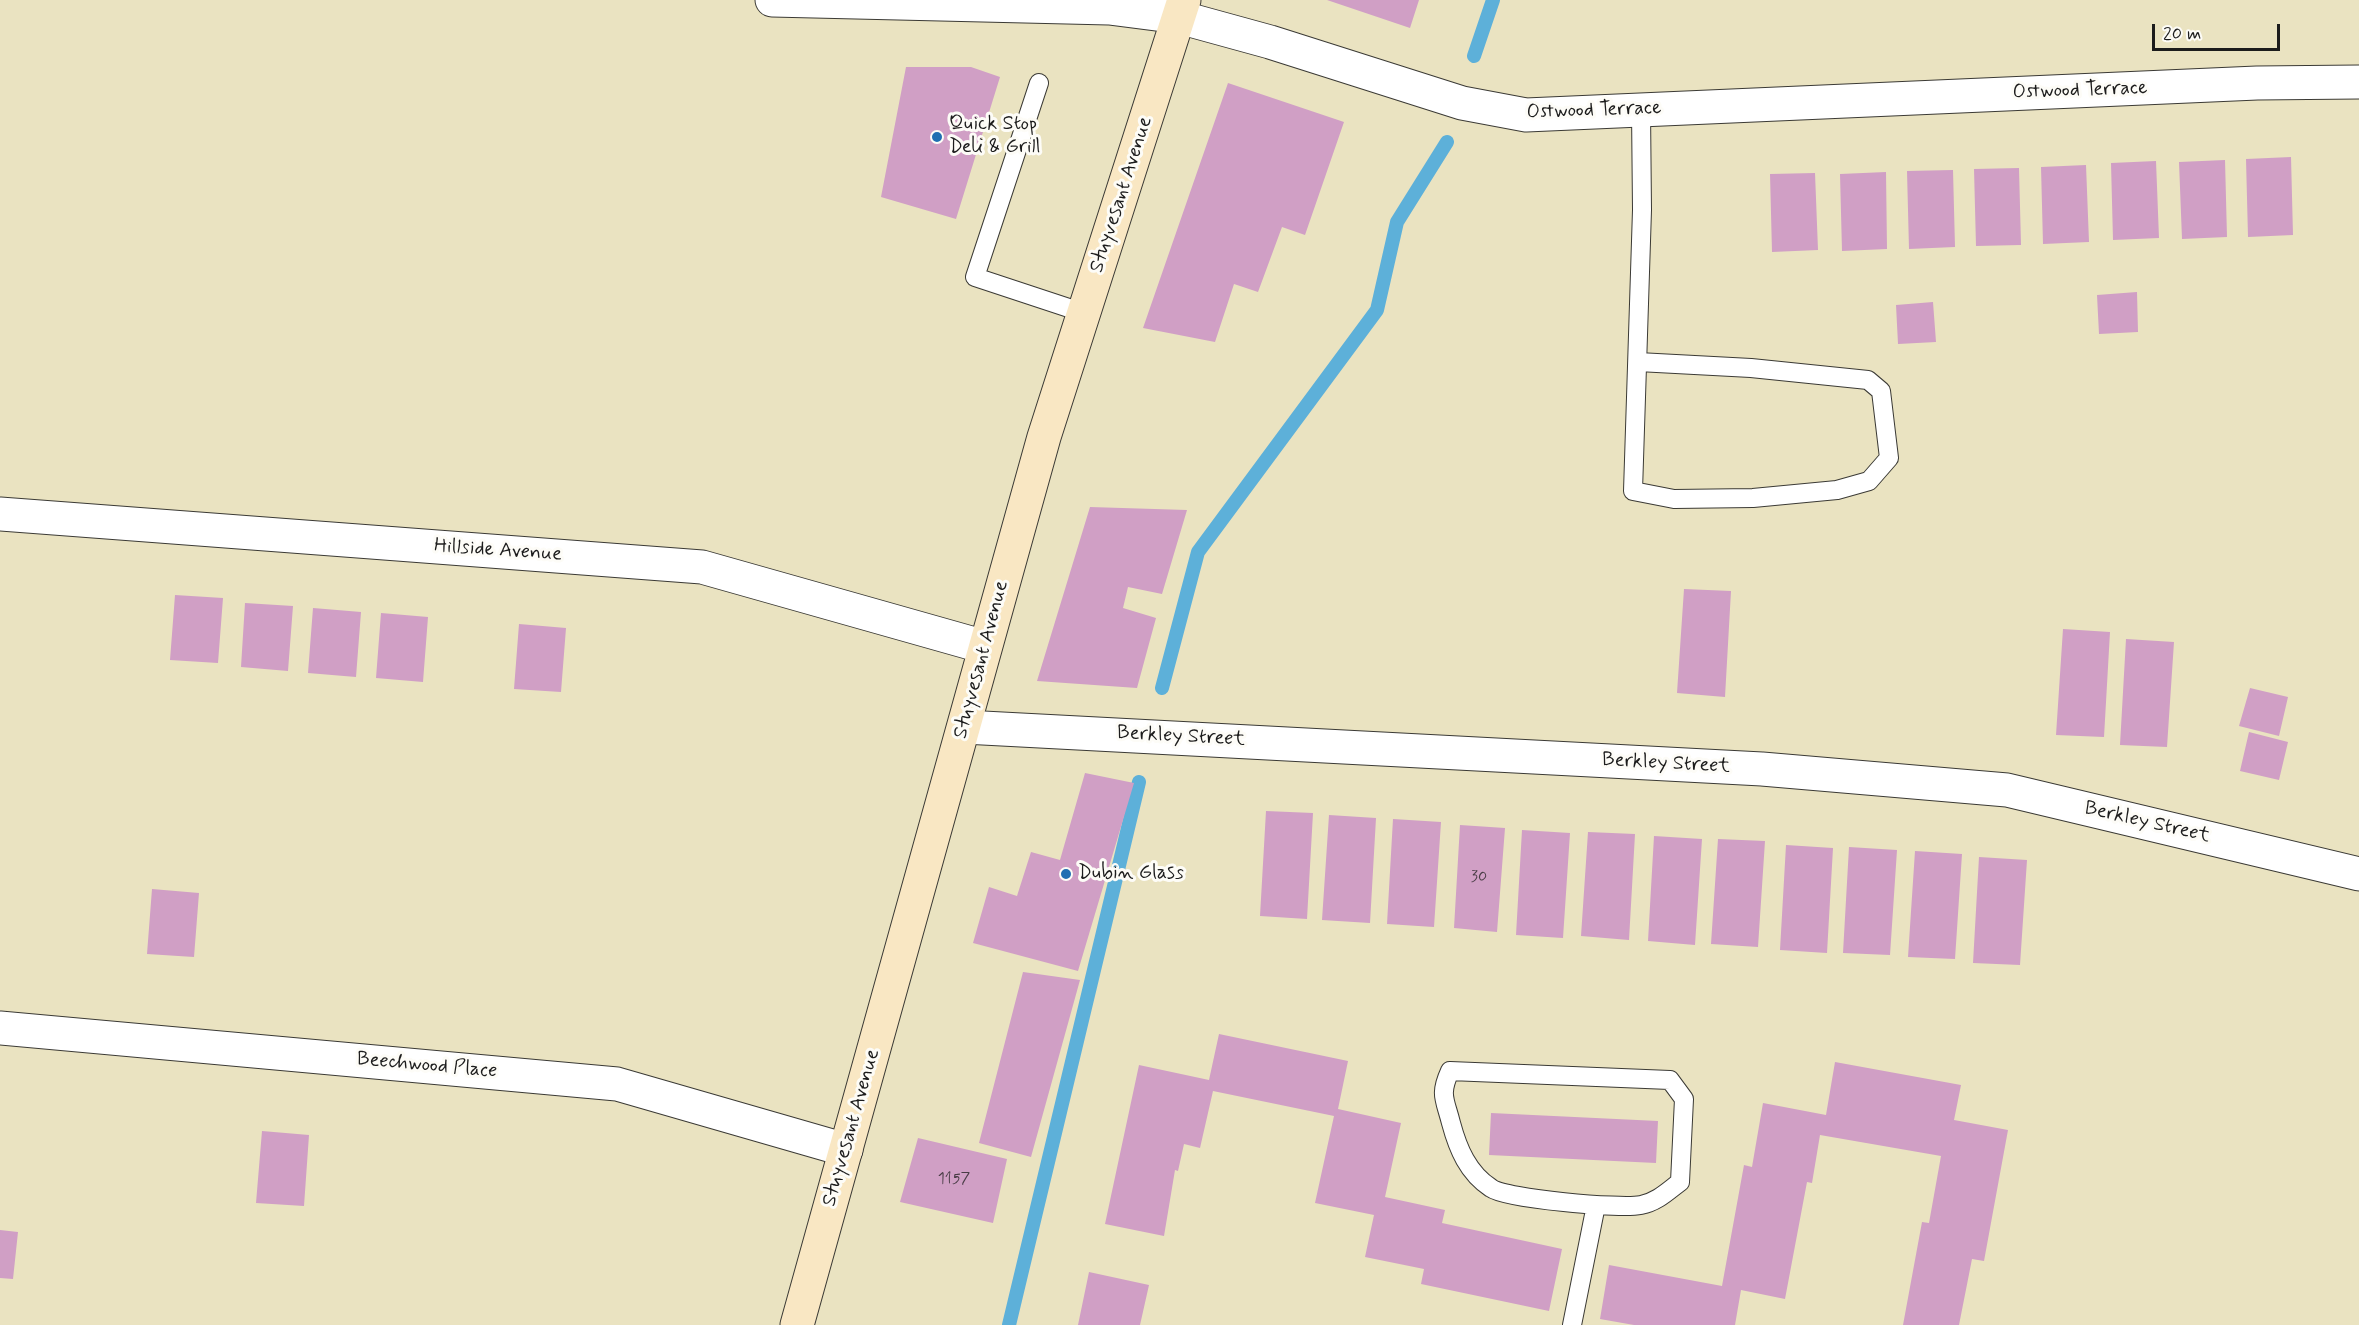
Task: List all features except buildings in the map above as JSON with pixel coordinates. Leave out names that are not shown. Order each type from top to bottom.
[{"type":"main road","name":"Stuyvesant Avenue","points":[[797,1325],[1044,437],[1181,8]]},
{"type":"street","name":"Ostwood Terrace","points":[[772,0],[1181,8],[1270,42],[1462,103],[1526,115],[2245,84],[2359,82]]},
{"type":"street","name":"Hillside Avenue","points":[[0,514],[702,567],[985,647]]},
{"type":"street","name":"Berkley Street","points":[[964,727],[1750,769],[2007,790],[2359,874]]},
{"type":"street","name":"Beechwood Place","points":[[0,1028],[617,1084],[846,1150]]},
{"type":"lane","points":[[1039,83],[975,278],[1084,313]]},
{"type":"lane","points":[[1638,362],[1783,371],[1868,380],[1881,391],[1889,458],[1869,481],[1837,490],[1753,498],[1674,498],[1633,491],[1638,362],[1641,110]]},
{"type":"lane","points":[[1450,1071],[1670,1080],[1684,1099],[1680,1182],[1658,1199],[1641,1205],[1596,1205],[1492,1190],[1466,1165],[1455,1137],[1442,1088],[1450,1071]]},
{"type":"lane","points":[[1572,1325],[1596,1205]]},
{"type":"waterway","points":[[1474,56],[1493,0]]},
{"type":"waterway","points":[[1162,688],[1198,552],[1377,310],[1397,222],[1447,142]]},
{"type":"waterway","points":[[1009,1325],[1139,782]]},
{"type":"place","name":"Quick Stop Deli & Grill","points":[[937,137]]},
{"type":"place","name":"Dubin Glass","points":[[1066,874]]}]
